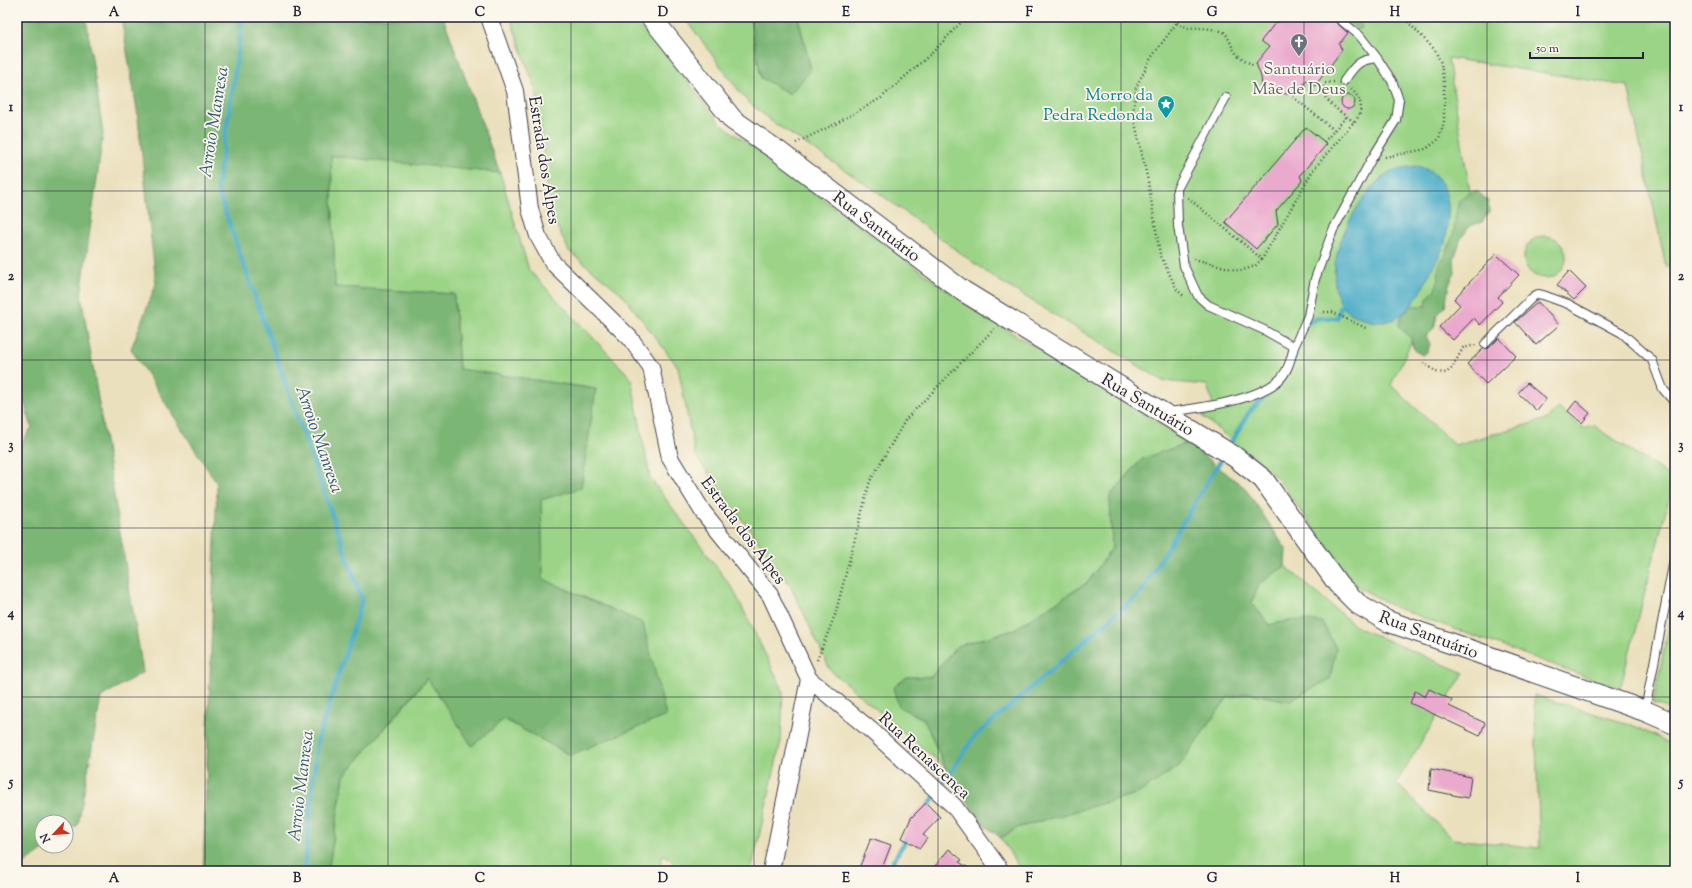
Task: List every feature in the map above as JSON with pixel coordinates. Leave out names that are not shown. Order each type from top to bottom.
[{"type":"street","name":"Estrada dos Alpes","points":[[489,17],[514,91],[530,209],[538,236],[553,263],[630,338],[651,367],[670,458],[703,512],[770,595],[809,679]]},
{"type":"street","name":"Rua Santuário","points":[[651,17],[734,120],[778,151],[963,292],[1235,457],[1263,479],[1338,584],[1358,604],[1387,620],[1645,711],[1675,724]]},
{"type":"street","points":[[771,871],[809,679]]},
{"type":"street","name":"Rua Renascença","points":[[809,679],[873,732],[954,806],[1001,871]]},
{"type":"lane","points":[[1164,413],[1207,407],[1256,393],[1279,380],[1286,371],[1294,347],[1308,316],[1315,279],[1333,230],[1371,160],[1396,120],[1399,100],[1392,81],[1360,36],[1337,17]]},
{"type":"lane","points":[[1344,81],[1358,63],[1365,59],[1377,58]]},
{"type":"lane","points":[[1226,97],[1177,189],[1178,226],[1184,266],[1190,283],[1198,296],[1208,305],[1264,330],[1294,347]]},
{"type":"lane","points":[[1485,344],[1534,296],[1538,294],[1543,295],[1568,304],[1622,333],[1652,360],[1664,389],[1675,403]]},
{"type":"lane","points":[[1645,711],[1675,554]]},
{"type":"path","points":[[778,151],[839,122],[881,98],[934,52],[966,17]]},
{"type":"path","points":[[1181,17],[1151,58],[1136,87],[1133,114],[1160,254],[1177,290],[1186,298],[1198,296]]},
{"type":"path","points":[[1371,160],[1426,149],[1439,139],[1444,122],[1444,84],[1441,63],[1435,50],[1403,17]]},
{"type":"path","points":[[1177,23],[1188,28],[1196,26],[1212,31],[1221,30],[1236,53],[1254,66]]},
{"type":"path","points":[[1183,256],[1240,271],[1254,266],[1262,259],[1313,170],[1354,122],[1359,116],[1362,108],[1360,100],[1344,81],[1325,83],[1323,89],[1327,99],[1354,122]]},
{"type":"path","points":[[1293,97],[1334,130]]},
{"type":"path","points":[[1324,142],[1346,116]]},
{"type":"path","points":[[1177,189],[1262,259]]},
{"type":"path","points":[[1308,316],[1322,311],[1332,312],[1368,329]]},
{"type":"path","points":[[809,679],[835,616],[870,481],[906,419],[1004,318]]},
{"type":"path","points":[[1423,363],[1437,372],[1446,373],[1452,368],[1463,348],[1485,344]]},
{"type":"green space","points":[[17,17],[86,17],[103,134],[81,295],[143,672],[101,697],[78,825],[74,828],[74,814],[34,814],[34,854],[38,854],[17,869],[17,450],[32,427],[17,380]]},
{"type":"green space","points":[[121,17],[443,17],[500,173],[331,156],[335,287],[454,294],[459,369],[596,389],[581,488],[541,500],[543,579],[643,623],[666,716],[570,755],[504,719],[472,746],[427,678],[344,776],[328,871],[203,871],[217,484],[131,349],[156,284],[137,109]]},
{"type":"green space","points":[[510,17],[638,17],[720,123],[974,310],[1137,408],[1187,443],[1142,459],[1110,496],[1112,548],[1088,582],[1013,630],[957,646],[931,677],[907,677],[899,707],[924,719],[945,767],[830,670],[791,586],[695,455],[678,367],[622,294],[569,251],[550,212],[537,94]]},
{"type":"green space","points":[[684,17],[750,17],[761,78],[811,70],[798,17],[1675,17],[1675,267],[1666,267],[1628,86],[1448,58],[1473,210],[1391,385],[1455,445],[1547,419],[1558,408],[1583,428],[1593,425],[1674,479],[1620,689],[1394,607],[1355,585],[1278,479],[1202,416],[1215,411],[1207,385],[1163,381],[993,277],[879,193],[771,121],[745,99]]},
{"type":"green space","points":[[750,17],[798,17],[811,70],[790,94],[761,78]]},
{"type":"green space","points":[[1344,17],[1359,17],[1362,28],[1359,30]]},
{"type":"green space","points":[[331,155],[500,173],[529,270],[631,378],[650,478],[733,589],[783,690],[781,741],[751,871],[682,871],[664,854],[657,871],[328,871],[344,776],[428,678],[570,755],[642,623],[543,579],[541,500],[596,389],[459,369],[454,294],[335,287]]},
{"type":"green space","points":[[1477,191],[1488,201],[1489,212],[1482,222],[1470,226],[1461,238],[1454,259],[1455,273],[1449,284],[1445,307],[1437,315],[1434,328],[1426,336],[1430,344],[1428,351],[1423,355],[1420,354],[1413,347],[1411,338],[1398,326],[1402,316],[1412,306],[1426,306],[1427,299],[1435,289],[1439,280],[1438,270],[1441,259],[1446,254],[1454,232],[1459,200],[1469,192]]},
{"type":"green space","points":[[1545,236],[1553,238],[1562,246],[1566,257],[1564,265],[1556,274],[1545,278],[1537,276],[1528,268],[1524,257],[1526,249],[1534,240]]},
{"type":"green space","points":[[1187,443],[1245,488],[1286,549],[1285,566],[1258,585],[1252,603],[1269,625],[1293,620],[1322,622],[1336,648],[1330,679],[1289,701],[1249,693],[1227,698],[1179,766],[1139,793],[1017,828],[1001,838],[981,822],[945,767],[924,719],[899,707],[893,688],[907,677],[931,677],[957,646],[1013,630],[1088,582],[1112,548],[1110,496],[1142,459]]},
{"type":"green space","points":[[1285,566],[1358,628],[1464,673],[1396,783],[1453,839],[1540,848],[1534,695],[1632,725],[1675,746],[1675,871],[1021,871],[1001,838],[1017,828],[1179,766],[1227,698],[1249,693],[1289,701],[1294,620],[1269,625],[1252,603],[1258,585]]},
{"type":"green space","points":[[1675,598],[1675,711],[1653,703]]},
{"type":"water","points":[[1418,166],[1428,170],[1435,176],[1441,182],[1445,190],[1448,217],[1444,245],[1420,293],[1407,310],[1393,320],[1375,322],[1366,320],[1346,310],[1336,293],[1334,275],[1342,236],[1362,200],[1374,185],[1389,172],[1406,167]]},
{"type":"building","name":"Santuário Mãe de Deus","points":[[1284,17],[1330,17],[1348,33],[1339,44],[1342,50],[1315,86],[1307,80],[1295,95],[1280,93],[1263,94],[1261,77],[1256,63],[1269,47],[1261,41],[1276,22],[1279,22]]},
{"type":"building","points":[[1348,95],[1353,97],[1355,102],[1353,107],[1348,109],[1343,107],[1341,102],[1343,97]]},
{"type":"building","points":[[1306,127],[1327,144],[1300,175],[1302,181],[1276,211],[1278,224],[1256,249],[1225,222]]},
{"type":"building","points":[[1496,254],[1519,275],[1498,297],[1502,302],[1480,325],[1474,318],[1453,340],[1439,327],[1460,305],[1454,299]]},
{"type":"building","points":[[1569,271],[1586,288],[1574,300],[1557,285]]},
{"type":"building","points":[[1538,302],[1559,325],[1536,345],[1515,322]]},
{"type":"building","points":[[1499,338],[1516,356],[1486,384],[1467,364],[1483,349],[1489,348]]},
{"type":"building","points":[[1527,383],[1546,399],[1537,411],[1518,393]]},
{"type":"building","points":[[1576,401],[1590,413],[1582,423],[1568,411]]},
{"type":"building","points":[[1429,689],[1452,700],[1449,706],[1485,723],[1480,736],[1410,703],[1415,691],[1425,697]]},
{"type":"building","points":[[1431,769],[1471,777],[1468,798],[1429,790]]},
{"type":"building","points":[[926,803],[940,817],[923,835],[927,838],[920,848],[902,838],[911,818]]},
{"type":"building","points":[[871,838],[891,845],[881,871],[858,871]]},
{"type":"building","points":[[949,849],[962,860],[959,862],[973,871],[941,871],[935,866]]},
{"type":"waterway","name":"Arroio Manresa","points":[[243,17],[217,189],[362,600],[317,742],[304,871]]},
{"type":"waterway","points":[[1304,325],[1318,318],[1337,318],[1343,300]]},
{"type":"waterway","points":[[1228,448],[1249,412],[1276,386]]},
{"type":"waterway","points":[[925,811],[973,738],[1141,592],[1223,456]]},
{"type":"waterway","points":[[890,871],[893,861],[909,835]]},
{"type":"place","name":"Santuário Mãe de Deus","points":[[1299,57]]},
{"type":"place","name":"Morro da Pedra Redonda","points":[[1166,119]]}]
